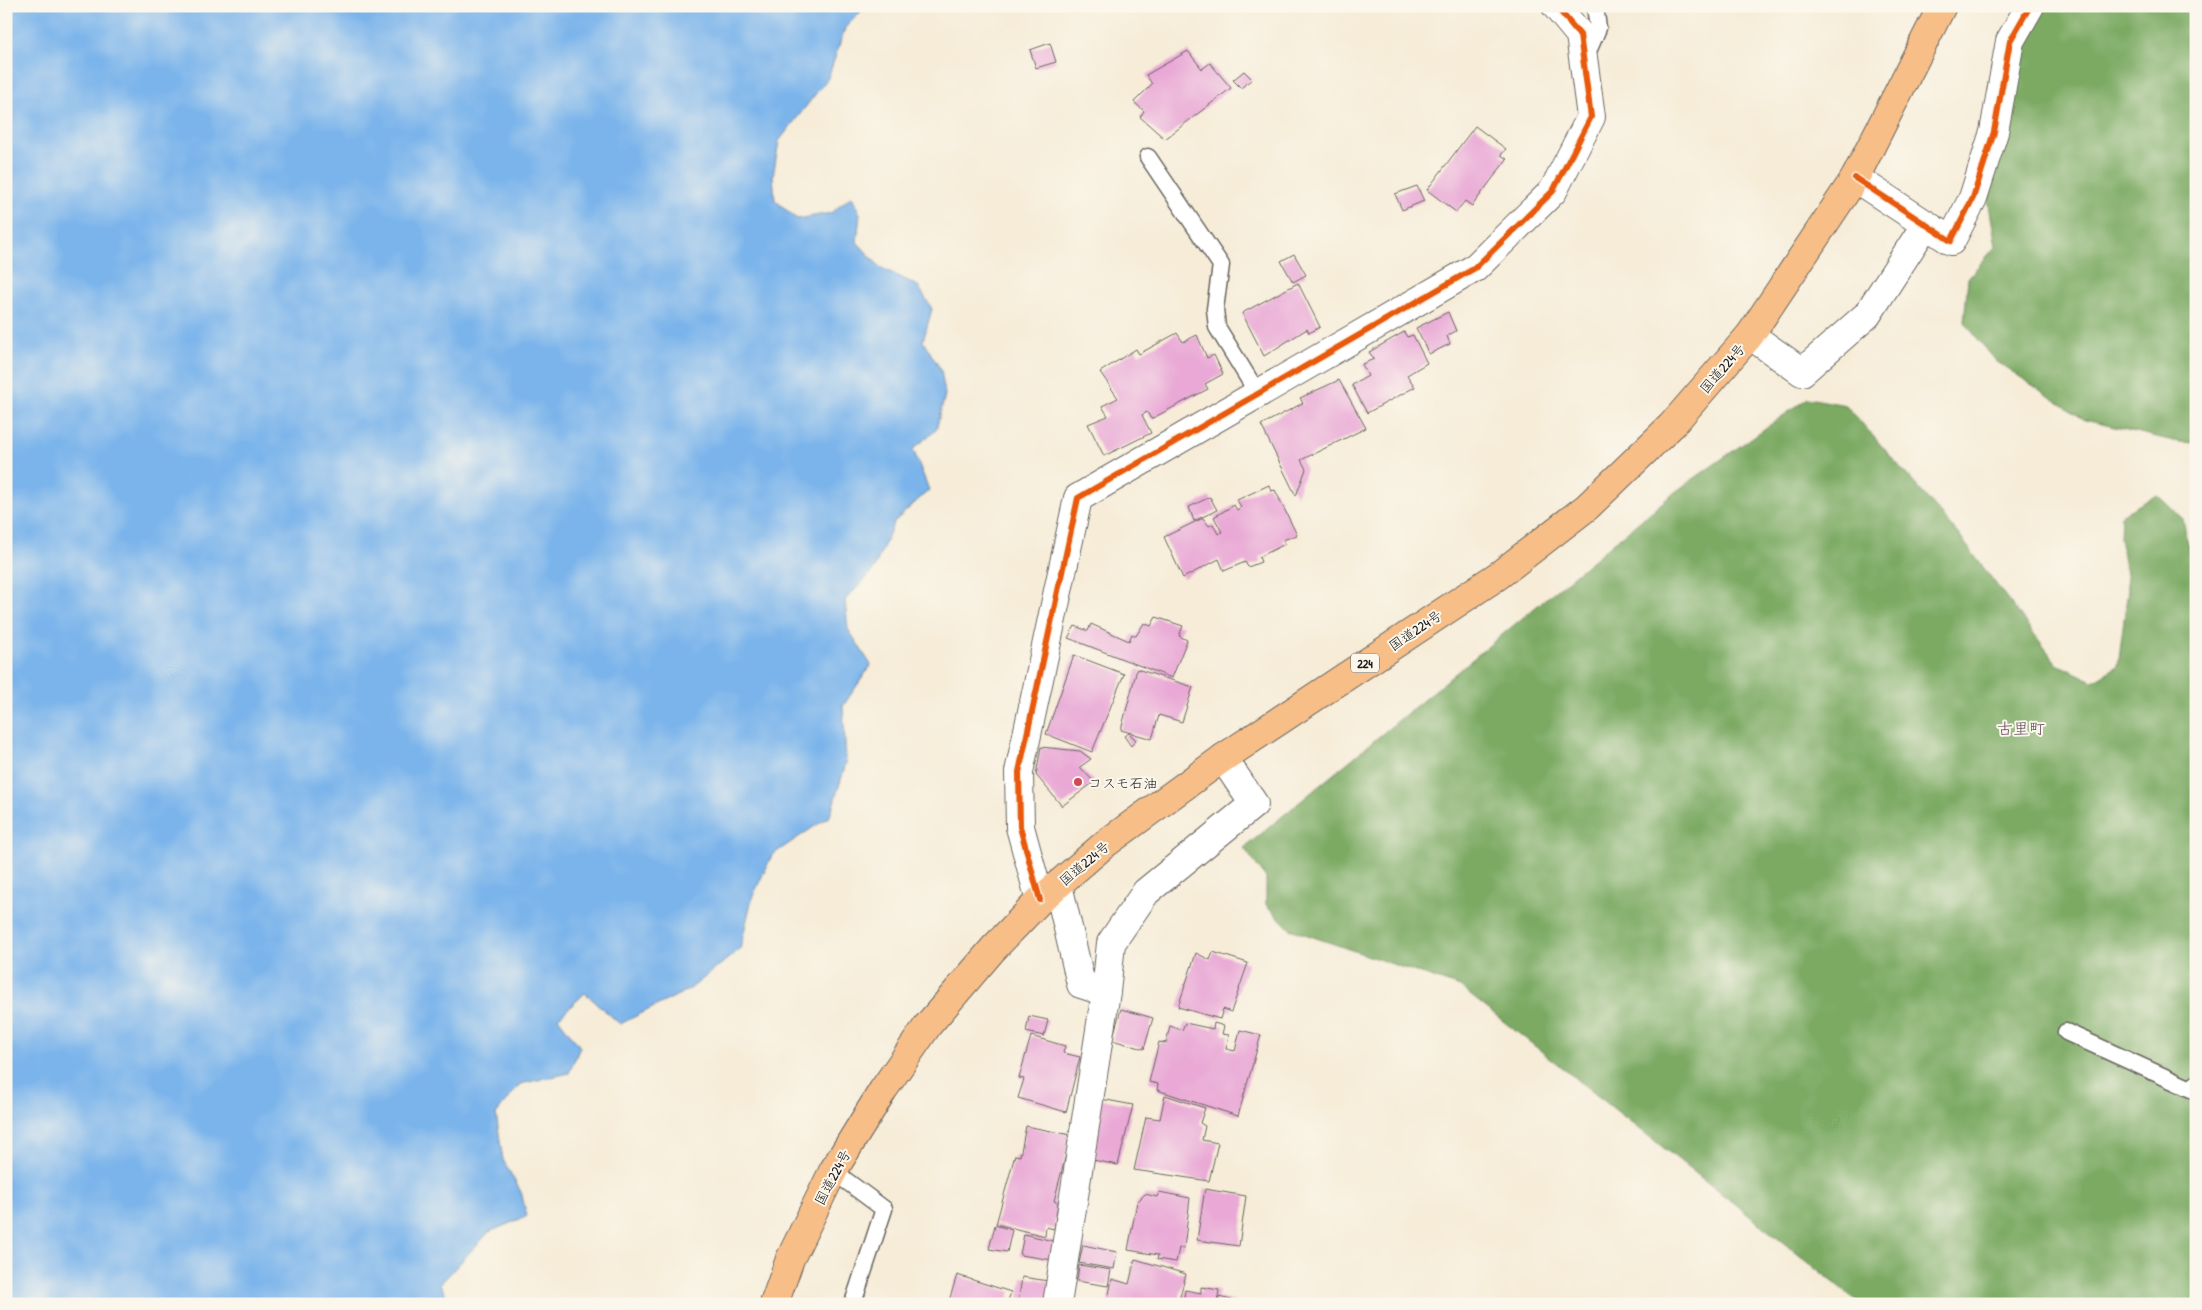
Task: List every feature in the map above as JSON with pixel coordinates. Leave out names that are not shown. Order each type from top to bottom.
[{"type":"highway","name":"国道224号","points":[[774,1304],[790,1259],[833,1171],[883,1090],[928,1025],[993,949],[1049,893],[1106,844],[1223,758],[1499,574],[1587,507],[1672,425],[1750,335],[1856,178],[1942,6]]},
{"type":"street","points":[[1106,992],[1081,984],[1049,893],[1020,828],[1019,772],[1078,498],[1475,268],[1553,191],[1592,117],[1580,35],[1556,6]]},
{"type":"street","points":[[1856,178],[1951,241],[1973,198],[1994,132],[2010,41],[2030,6]]},
{"type":"street","points":[[1750,335],[1802,372],[1867,315],[1926,224]]},
{"type":"street","points":[[1057,1304],[1106,992],[1110,942],[1146,892],[1254,804],[1223,758]]},
{"type":"lane","points":[[1584,61],[1598,28],[1595,6]]},
{"type":"lane","points":[[1148,157],[1220,265],[1215,308],[1218,327],[1258,394]]},
{"type":"lane","points":[[2066,1032],[2190,1089],[2196,1084]]},
{"type":"lane","points":[[833,1171],[884,1210],[853,1303]]},
{"type":"green space","points":[[2043,6],[2196,6],[2196,443],[2178,442],[2085,420],[1996,361],[1964,322],[1968,278],[1996,246],[1988,199],[2023,33]]},
{"type":"green space","points":[[1808,398],[1846,405],[1954,529],[2057,664],[2093,681],[2118,666],[2128,588],[2120,537],[2121,515],[2157,495],[2183,519],[2190,554],[2196,569],[2196,1304],[1861,1304],[1460,987],[1290,929],[1266,905],[1266,878],[1244,848],[1675,492]]},
{"type":"water","points":[[6,6],[866,6],[845,28],[828,78],[779,141],[773,176],[775,200],[797,219],[831,213],[852,196],[860,214],[857,242],[880,267],[918,286],[932,309],[923,341],[941,370],[945,395],[936,430],[913,449],[929,490],[894,522],[873,571],[845,600],[848,629],[871,665],[843,706],[846,763],[830,816],[772,855],[752,898],[740,949],[690,989],[620,1024],[585,993],[558,1018],[580,1047],[569,1073],[520,1084],[496,1114],[503,1160],[521,1192],[527,1216],[489,1232],[440,1284],[451,1304],[6,1304]]},
{"type":"building","points":[[1050,43],[1056,62],[1036,68],[1030,50]]},
{"type":"building","points":[[1188,51],[1202,69],[1210,63],[1231,88],[1165,139],[1140,117],[1144,111],[1134,102],[1152,84],[1146,75]]},
{"type":"building","points":[[1244,71],[1252,79],[1241,88],[1233,80]]},
{"type":"building","points":[[1475,126],[1506,149],[1501,155],[1507,159],[1472,206],[1465,201],[1456,212],[1427,190]]},
{"type":"building","points":[[1417,186],[1424,201],[1402,210],[1395,194]]},
{"type":"building","points":[[1294,254],[1306,275],[1293,282],[1281,261]]},
{"type":"building","points":[[1298,283],[1320,327],[1309,333],[1307,329],[1264,356],[1242,313]]},
{"type":"building","points":[[1448,312],[1456,331],[1447,336],[1450,344],[1429,354],[1416,328]]},
{"type":"building","points":[[1404,332],[1407,337],[1413,335],[1427,363],[1407,375],[1415,387],[1367,413],[1352,385],[1368,376],[1362,364],[1374,359],[1369,352]]},
{"type":"building","points":[[1177,333],[1183,342],[1197,335],[1207,358],[1214,355],[1223,374],[1205,384],[1208,389],[1151,419],[1147,412],[1142,415],[1151,433],[1104,456],[1088,424],[1108,416],[1102,406],[1118,398],[1100,372],[1136,349],[1139,354]]},
{"type":"building","points":[[1339,380],[1366,428],[1301,460],[1306,469],[1296,496],[1261,425],[1303,403],[1300,398]]},
{"type":"building","points":[[1269,485],[1271,491],[1275,490],[1297,535],[1283,540],[1285,544],[1259,557],[1261,562],[1248,567],[1245,562],[1224,571],[1219,559],[1183,578],[1164,537],[1203,518],[1209,526],[1213,524],[1218,534],[1222,532],[1214,517],[1234,505],[1237,510],[1241,507],[1237,500]]},
{"type":"building","points":[[1210,497],[1217,510],[1194,521],[1189,507]]},
{"type":"building","points":[[1156,617],[1183,626],[1179,636],[1187,640],[1172,678],[1068,638],[1075,626],[1088,631],[1091,624],[1129,641],[1132,634],[1136,636],[1144,623],[1151,626]]},
{"type":"building","points":[[1074,655],[1124,674],[1092,752],[1046,734]]},
{"type":"building","points":[[1137,669],[1193,687],[1182,722],[1159,715],[1152,739],[1121,730]]},
{"type":"building","points":[[1129,733],[1136,740],[1131,746],[1124,736]]},
{"type":"building","points":[[1041,747],[1080,751],[1091,759],[1080,767],[1094,782],[1062,806],[1036,775]]},
{"type":"building","points":[[1213,952],[1248,963],[1231,1012],[1223,1009],[1220,1019],[1178,1007],[1196,953],[1210,960]]},
{"type":"building","points":[[1121,1009],[1153,1018],[1144,1049],[1112,1040]]},
{"type":"building","points":[[1029,1016],[1048,1020],[1044,1036],[1026,1032]]},
{"type":"building","points":[[1185,1023],[1213,1029],[1214,1023],[1224,1026],[1222,1034],[1229,1035],[1226,1049],[1235,1051],[1240,1030],[1261,1035],[1238,1116],[1157,1090],[1158,1084],[1149,1082],[1159,1042],[1166,1043],[1170,1026],[1182,1030]]},
{"type":"building","points":[[1031,1036],[1065,1046],[1063,1053],[1080,1057],[1066,1112],[1018,1098],[1024,1079],[1019,1078]]},
{"type":"building","points":[[1165,1095],[1205,1108],[1200,1123],[1205,1126],[1202,1140],[1218,1143],[1209,1181],[1134,1170],[1146,1117],[1160,1119]]},
{"type":"building","points":[[1101,1099],[1133,1105],[1118,1165],[1088,1159]]},
{"type":"building","points":[[1026,1126],[1071,1135],[1054,1201],[1058,1203],[1054,1229],[1046,1227],[1045,1236],[996,1224],[1015,1155],[1020,1156]]},
{"type":"building","points":[[1205,1189],[1246,1196],[1239,1246],[1197,1240]]},
{"type":"building","points":[[1159,1192],[1190,1198],[1184,1248],[1179,1248],[1176,1262],[1157,1259],[1158,1255],[1128,1250],[1137,1202],[1145,1194],[1157,1197]]},
{"type":"building","points":[[995,1225],[1012,1230],[1007,1252],[989,1249]]},
{"type":"building","points":[[1024,1234],[1057,1242],[1053,1260],[1020,1255]]},
{"type":"building","points":[[1083,1245],[1117,1252],[1114,1269],[1079,1263]]},
{"type":"building","points":[[1135,1259],[1186,1274],[1178,1304],[1107,1304],[1112,1279],[1129,1284]]},
{"type":"building","points":[[1079,1265],[1111,1270],[1108,1286],[1077,1281]]},
{"type":"building","points":[[957,1275],[1011,1292],[1007,1304],[948,1304]]},
{"type":"building","points":[[1022,1277],[1055,1282],[1052,1304],[1018,1304]]},
{"type":"building","points":[[1201,1287],[1219,1290],[1217,1304],[1183,1304],[1185,1290],[1201,1293]]},
{"type":"building","points":[[1219,1297],[1235,1301],[1234,1304],[1218,1304]]},
{"type":"cycle path","points":[[1040,900],[1020,827],[1019,772],[1078,498],[1475,268],[1553,191],[1591,117],[1580,35],[1556,6]]},
{"type":"cycle path","points":[[1855,178],[1951,241],[1973,198],[1994,132],[2010,41],[2030,6]]},
{"type":"place","name":"コスモ石油","points":[[1078,782]]},
{"type":"district","name":"古里町","points":[[2021,728]]}]
